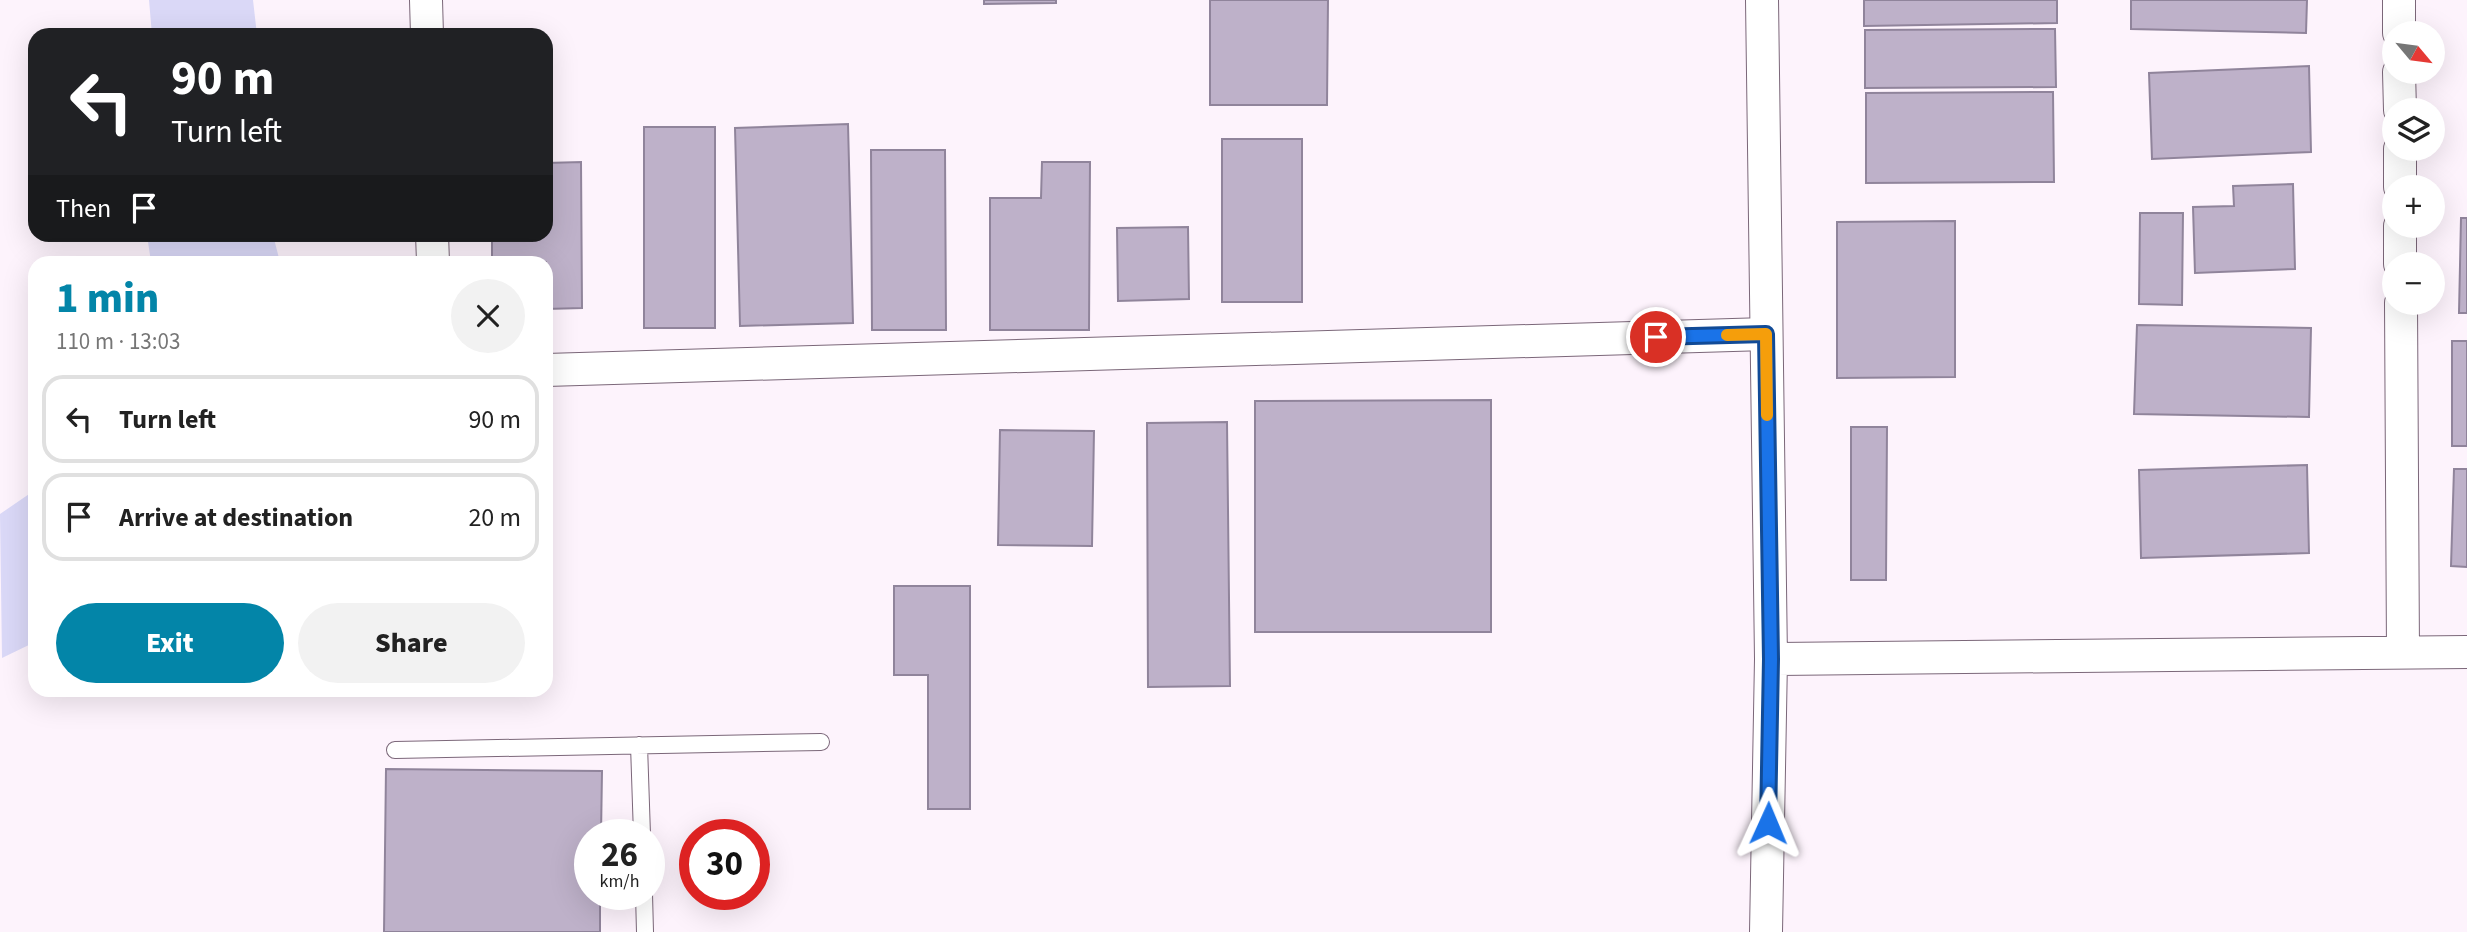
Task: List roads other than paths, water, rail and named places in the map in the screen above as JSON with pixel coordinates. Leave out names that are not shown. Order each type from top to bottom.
[{"type":"street","points":[[426,0],[427,28]]},
{"type":"street","points":[[1762,0],[1771,659],[1766,932]]},
{"type":"street","points":[[2399,0],[2399,21]]},
{"type":"street","points":[[2401,315],[2403,652]]},
{"type":"street","points":[[553,370],[1766,334]]},
{"type":"street","points":[[1771,659],[2467,652]]},
{"type":"lane","points":[[395,750],[821,742]]},
{"type":"lane","points":[[639,745],[641,819]]},
{"type":"lane","points":[[644,910],[645,932]]},
{"type":"water","points":[[149,0],[253,0],[256,28],[151,28]]},
{"type":"water","points":[[148,242],[275,242],[278,256],[150,256]]},
{"type":"water","points":[[28,495],[28,645],[2,658],[0,514]]}]
